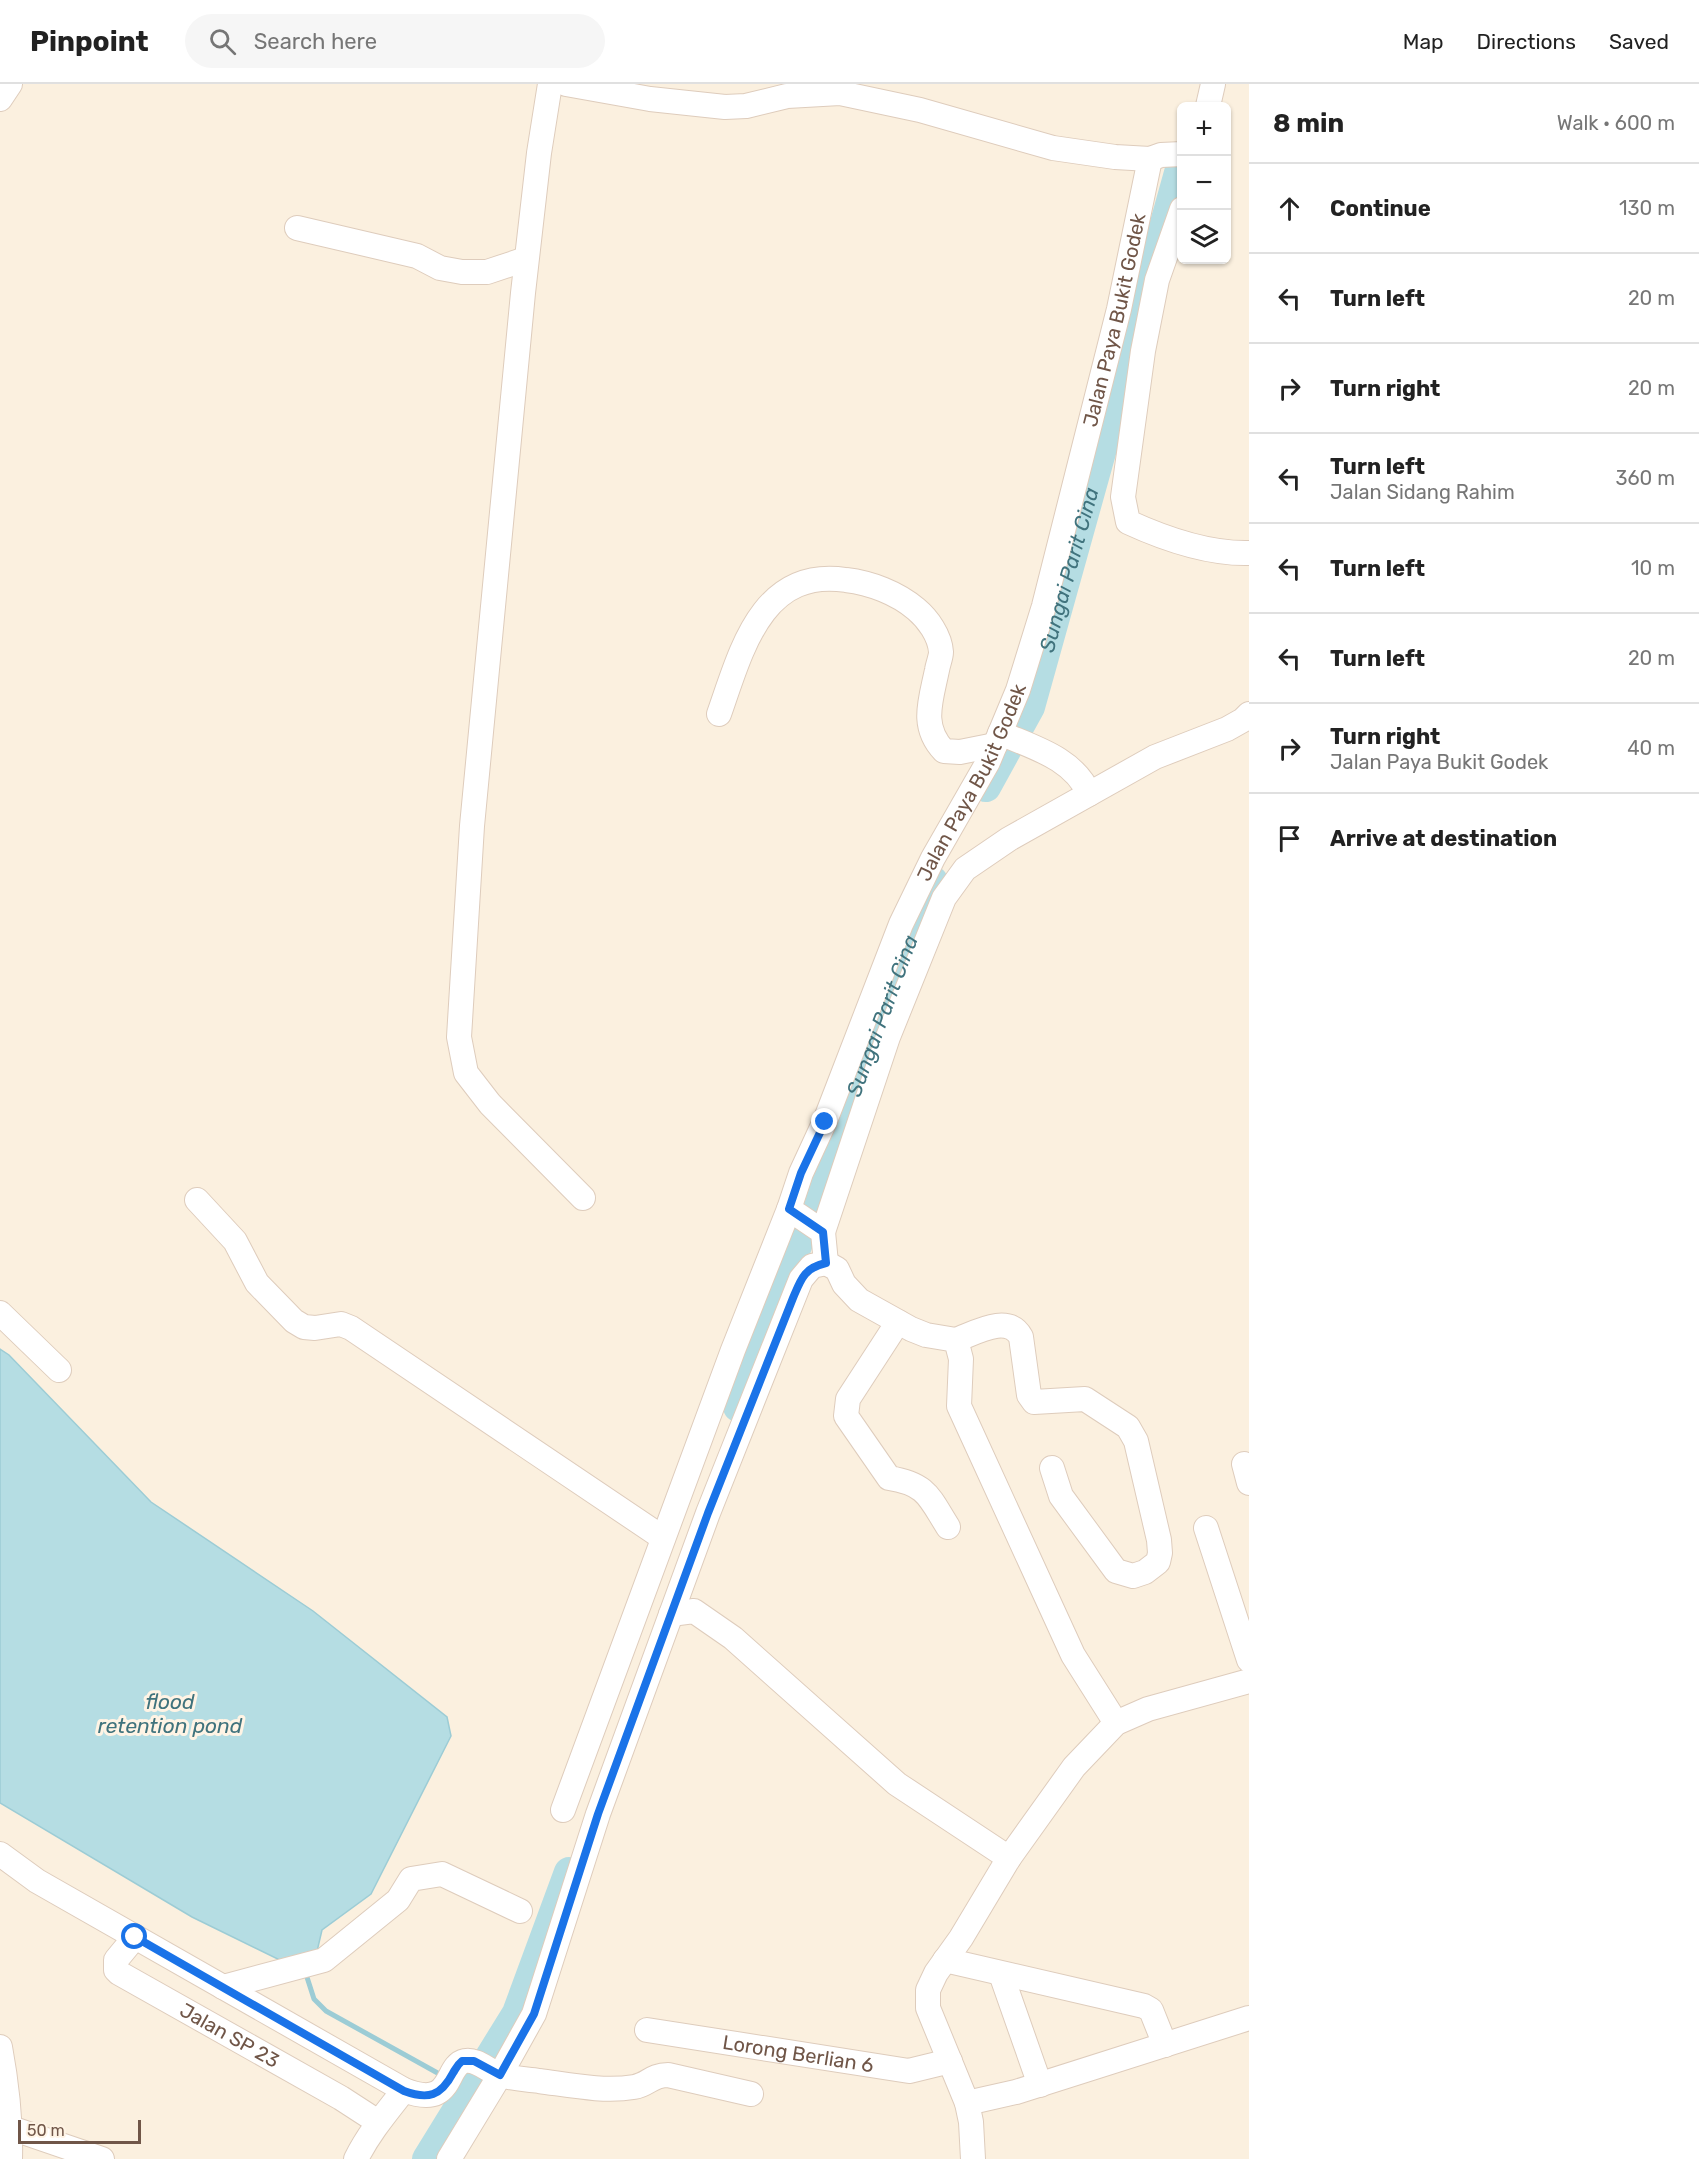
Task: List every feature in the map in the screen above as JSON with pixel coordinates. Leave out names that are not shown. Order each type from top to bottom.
[{"type":"street","points":[[0,99],[10,84]]},
{"type":"street","points":[[550,84],[526,259],[472,826],[459,1037],[466,1073],[472,1081],[490,1104],[583,1198]]},
{"type":"street","points":[[566,84],[650,99],[725,107],[746,106],[787,96],[840,93],[920,110],[1053,148],[1114,157],[1164,156]]},
{"type":"street","points":[[1209,102],[1213,84]]},
{"type":"street","name":"Jalan Paya Bukit Godek","points":[[563,1810],[733,1350],[791,1211],[801,1173],[825,1122],[902,924],[933,858],[988,762],[1008,740],[1018,690],[1044,606],[1119,309],[1164,156]]},
{"type":"street","points":[[1182,210],[1157,280],[1143,351],[1123,497],[1128,522],[1160,537],[1226,552],[1249,553]]},
{"type":"street","points":[[297,228],[417,256],[440,268],[462,272],[488,272],[526,259]]},
{"type":"street","points":[[719,714],[740,657],[756,623],[771,602],[789,588],[812,580],[838,579],[862,582],[890,592],[917,609],[933,628],[941,652],[929,711],[930,730],[935,742],[944,751],[960,752],[1008,740],[1046,751],[1086,787]]},
{"type":"street","points":[[449,2159],[489,2069],[534,2014],[598,1814],[708,1513],[801,1279],[812,1266],[824,1245],[888,1037],[944,898],[965,869],[1086,787],[1227,729],[1244,720],[1249,714]]},
{"type":"street","points":[[197,1200],[235,1241],[256,1283],[294,1321],[304,1327],[315,1328],[341,1324],[351,1328],[663,1538]]},
{"type":"street","points":[[791,1211],[824,1245],[844,1284],[859,1300],[926,1335],[956,1340],[984,1329],[1011,1325],[1018,1330],[1021,1336],[1029,1395],[1034,1402],[1085,1399],[1128,1427],[1136,1441],[1159,1540],[1158,1562],[1145,1572],[1134,1576],[1116,1571],[1061,1496],[1052,1468]]},
{"type":"street","points":[[0,1313],[59,1370]]},
{"type":"street","points":[[898,1322],[848,1399],[846,1416],[889,1478],[908,1481],[926,1491],[948,1527]]},
{"type":"street","points":[[956,1340],[961,1359],[959,1406],[1073,1655],[1116,1723]]},
{"type":"street","points":[[1206,1528],[1249,1660]]},
{"type":"street","points":[[671,1614],[694,1611],[733,1638],[897,1784],[1010,1858]]},
{"type":"street","points":[[973,2159],[968,2103],[928,2008],[928,1990],[936,1973],[961,1938],[1010,1858],[1074,1767],[1116,1723],[1148,1709],[1249,1681]]},
{"type":"street","points":[[0,1854],[37,1881],[404,2091],[418,2096],[439,2092],[462,2061],[489,2069],[608,2089],[637,2087],[657,2075],[668,2075],[751,2094]]},
{"type":"street","points":[[223,1987],[324,1960],[398,1900],[411,1879],[442,1874],[520,1911]]},
{"type":"street","name":"Jalan SP 23","points":[[135,1937],[116,1960],[118,1973],[341,2098],[378,2122]]},
{"type":"street","points":[[945,1960],[1144,2006],[1151,2010],[1165,2045]]},
{"type":"street","points":[[1001,1974],[1040,2085]]},
{"type":"street","points":[[968,2103],[1040,2085],[1249,2018]]},
{"type":"street","name":"Lorong Berlian 6","points":[[647,2030],[909,2071],[950,2061]]},
{"type":"street","points":[[0,2047],[8,2089],[11,2128],[9,2159]]},
{"type":"street","points":[[356,2159],[365,2140],[404,2091]]},
{"type":"street","points":[[11,2128],[102,2159]]},
{"type":"water","name":"flood retention pond","points":[[0,1349],[9,1355],[151,1502],[313,1611],[447,1717],[451,1736],[371,1894],[322,1930],[315,1960],[292,1966],[192,1917],[0,1803]]},
{"type":"waterway","name":"Sungai Parit Cina","points":[[986,787],[1030,707],[1177,180]]},
{"type":"waterway","name":"Sungai Parit Cina","points":[[738,1407],[927,891],[933,881]]},
{"type":"waterway","name":"Sungai Parit Cina","points":[[427,2159],[517,2013],[569,1872]]},
{"type":"waterway","points":[[305,1971],[314,1999],[326,2011],[443,2076]]},
{"type":"route","points":[[135,1937],[404,2091],[418,2096],[439,2092],[462,2061],[474,2061],[500,2075],[534,2014],[598,1814],[708,1513],[793,1298],[801,1279],[812,1266],[826,1263],[823,1232],[789,1209],[801,1173],[825,1122]]}]
